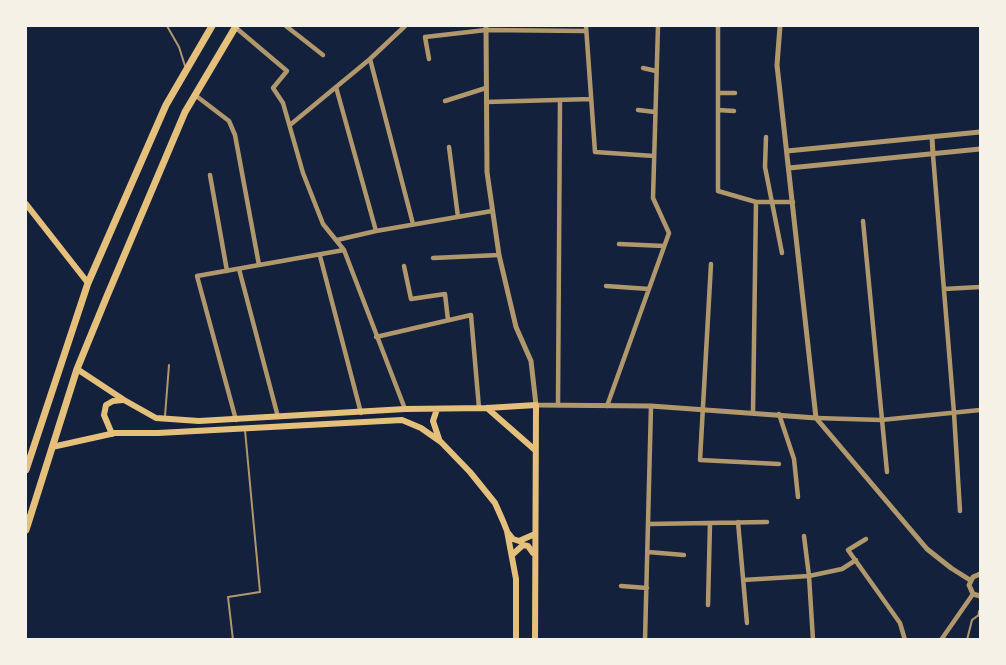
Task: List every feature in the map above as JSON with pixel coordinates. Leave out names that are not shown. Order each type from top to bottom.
[{"type":"highway","points":[[26,470],[88,283],[158,123],[186,69],[212,26]]},
{"type":"highway","points":[[26,530],[77,369],[178,127],[235,26]]},
{"type":"main road","points":[[26,204],[88,283]]},
{"type":"main road","points":[[77,369],[156,418],[199,422],[405,409],[536,405],[535,639]]},
{"type":"main road","points":[[112,434],[104,415],[106,405],[113,401],[124,400]]},
{"type":"main road","points":[[487,408],[535,450]]},
{"type":"main road","points":[[437,409],[433,422],[441,442]]},
{"type":"main road","points":[[52,447],[112,434],[402,420],[421,428],[441,442],[470,472],[495,503],[507,531],[512,555],[517,589],[516,639]]},
{"type":"main road","points":[[507,531],[513,539],[519,541],[535,534]]},
{"type":"main road","points":[[512,555],[515,550],[524,545],[528,546],[535,556]]},
{"type":"street","points":[[235,26],[287,70],[273,88],[283,103],[303,172],[323,224],[344,250],[405,409]]},
{"type":"street","points":[[286,26],[323,55]]},
{"type":"street","points":[[290,125],[405,26]]},
{"type":"street","points":[[607,406],[669,233],[653,198],[658,26]]},
{"type":"street","points":[[718,26],[718,191],[756,202],[793,202]]},
{"type":"street","points":[[780,26],[777,65],[816,418],[927,549],[970,580]]},
{"type":"street","points":[[486,28],[487,172],[492,211],[499,255],[516,327],[531,361],[536,405],[651,406],[816,418],[881,420],[981,410]]},
{"type":"street","points":[[429,59],[425,37],[486,28],[586,28],[595,152],[654,156]]},
{"type":"street","points":[[370,58],[413,224]]},
{"type":"street","points":[[643,68],[656,71]]},
{"type":"street","points":[[336,87],[376,231]]},
{"type":"street","points":[[445,101],[486,88]]},
{"type":"street","points":[[718,93],[735,93]]},
{"type":"street","points":[[195,95],[229,121],[235,135],[259,265]]},
{"type":"street","points":[[486,102],[591,99]]},
{"type":"street","points":[[558,405],[560,100]]},
{"type":"street","points":[[638,110],[655,112]]},
{"type":"street","points":[[718,110],[734,111]]},
{"type":"street","points":[[787,151],[981,132]]},
{"type":"street","points":[[766,137],[765,167],[782,253]]},
{"type":"street","points":[[932,137],[960,511]]},
{"type":"street","points":[[449,147],[458,216]]},
{"type":"street","points":[[789,168],[933,155],[981,148]]},
{"type":"street","points":[[210,174],[227,271]]},
{"type":"street","points":[[753,413],[756,202]]},
{"type":"street","points":[[337,240],[492,211]]},
{"type":"street","points":[[863,221],[887,472]]},
{"type":"street","points":[[619,243],[664,246]]},
{"type":"street","points":[[236,420],[197,276],[344,250]]},
{"type":"street","points":[[433,258],[499,255]]},
{"type":"street","points":[[320,256],[361,413]]},
{"type":"street","points":[[711,264],[700,460],[779,464]]},
{"type":"street","points":[[404,266],[411,300],[445,294],[448,320]]},
{"type":"street","points":[[239,269],[278,417]]},
{"type":"street","points":[[606,286],[649,289]]},
{"type":"street","points":[[944,290],[981,287]]},
{"type":"street","points":[[376,337],[471,315],[479,408]]},
{"type":"street","points":[[645,639],[651,406]]},
{"type":"street","points":[[779,414],[794,459],[798,497]]},
{"type":"street","points":[[738,522],[747,623]]},
{"type":"street","points":[[649,524],[767,522]]},
{"type":"street","points":[[708,605],[710,523]]},
{"type":"street","points":[[804,536],[813,639]]},
{"type":"street","points":[[866,539],[848,550],[900,623],[905,639]]},
{"type":"street","points":[[648,552],[684,555]]},
{"type":"street","points":[[743,580],[809,576],[842,569],[856,560]]},
{"type":"street","points":[[970,580],[981,574]]},
{"type":"street","points":[[970,580],[970,590],[973,594],[981,596]]},
{"type":"street","points":[[621,586],[647,588]]},
{"type":"street","points":[[941,639],[973,594]]},
{"type":"lane","points":[[167,26],[179,47],[186,69]]},
{"type":"lane","points":[[165,418],[169,365]]},
{"type":"lane","points":[[233,639],[228,597],[260,591],[244,428]]},
{"type":"lane","points":[[967,639],[972,620],[980,614]]}]
